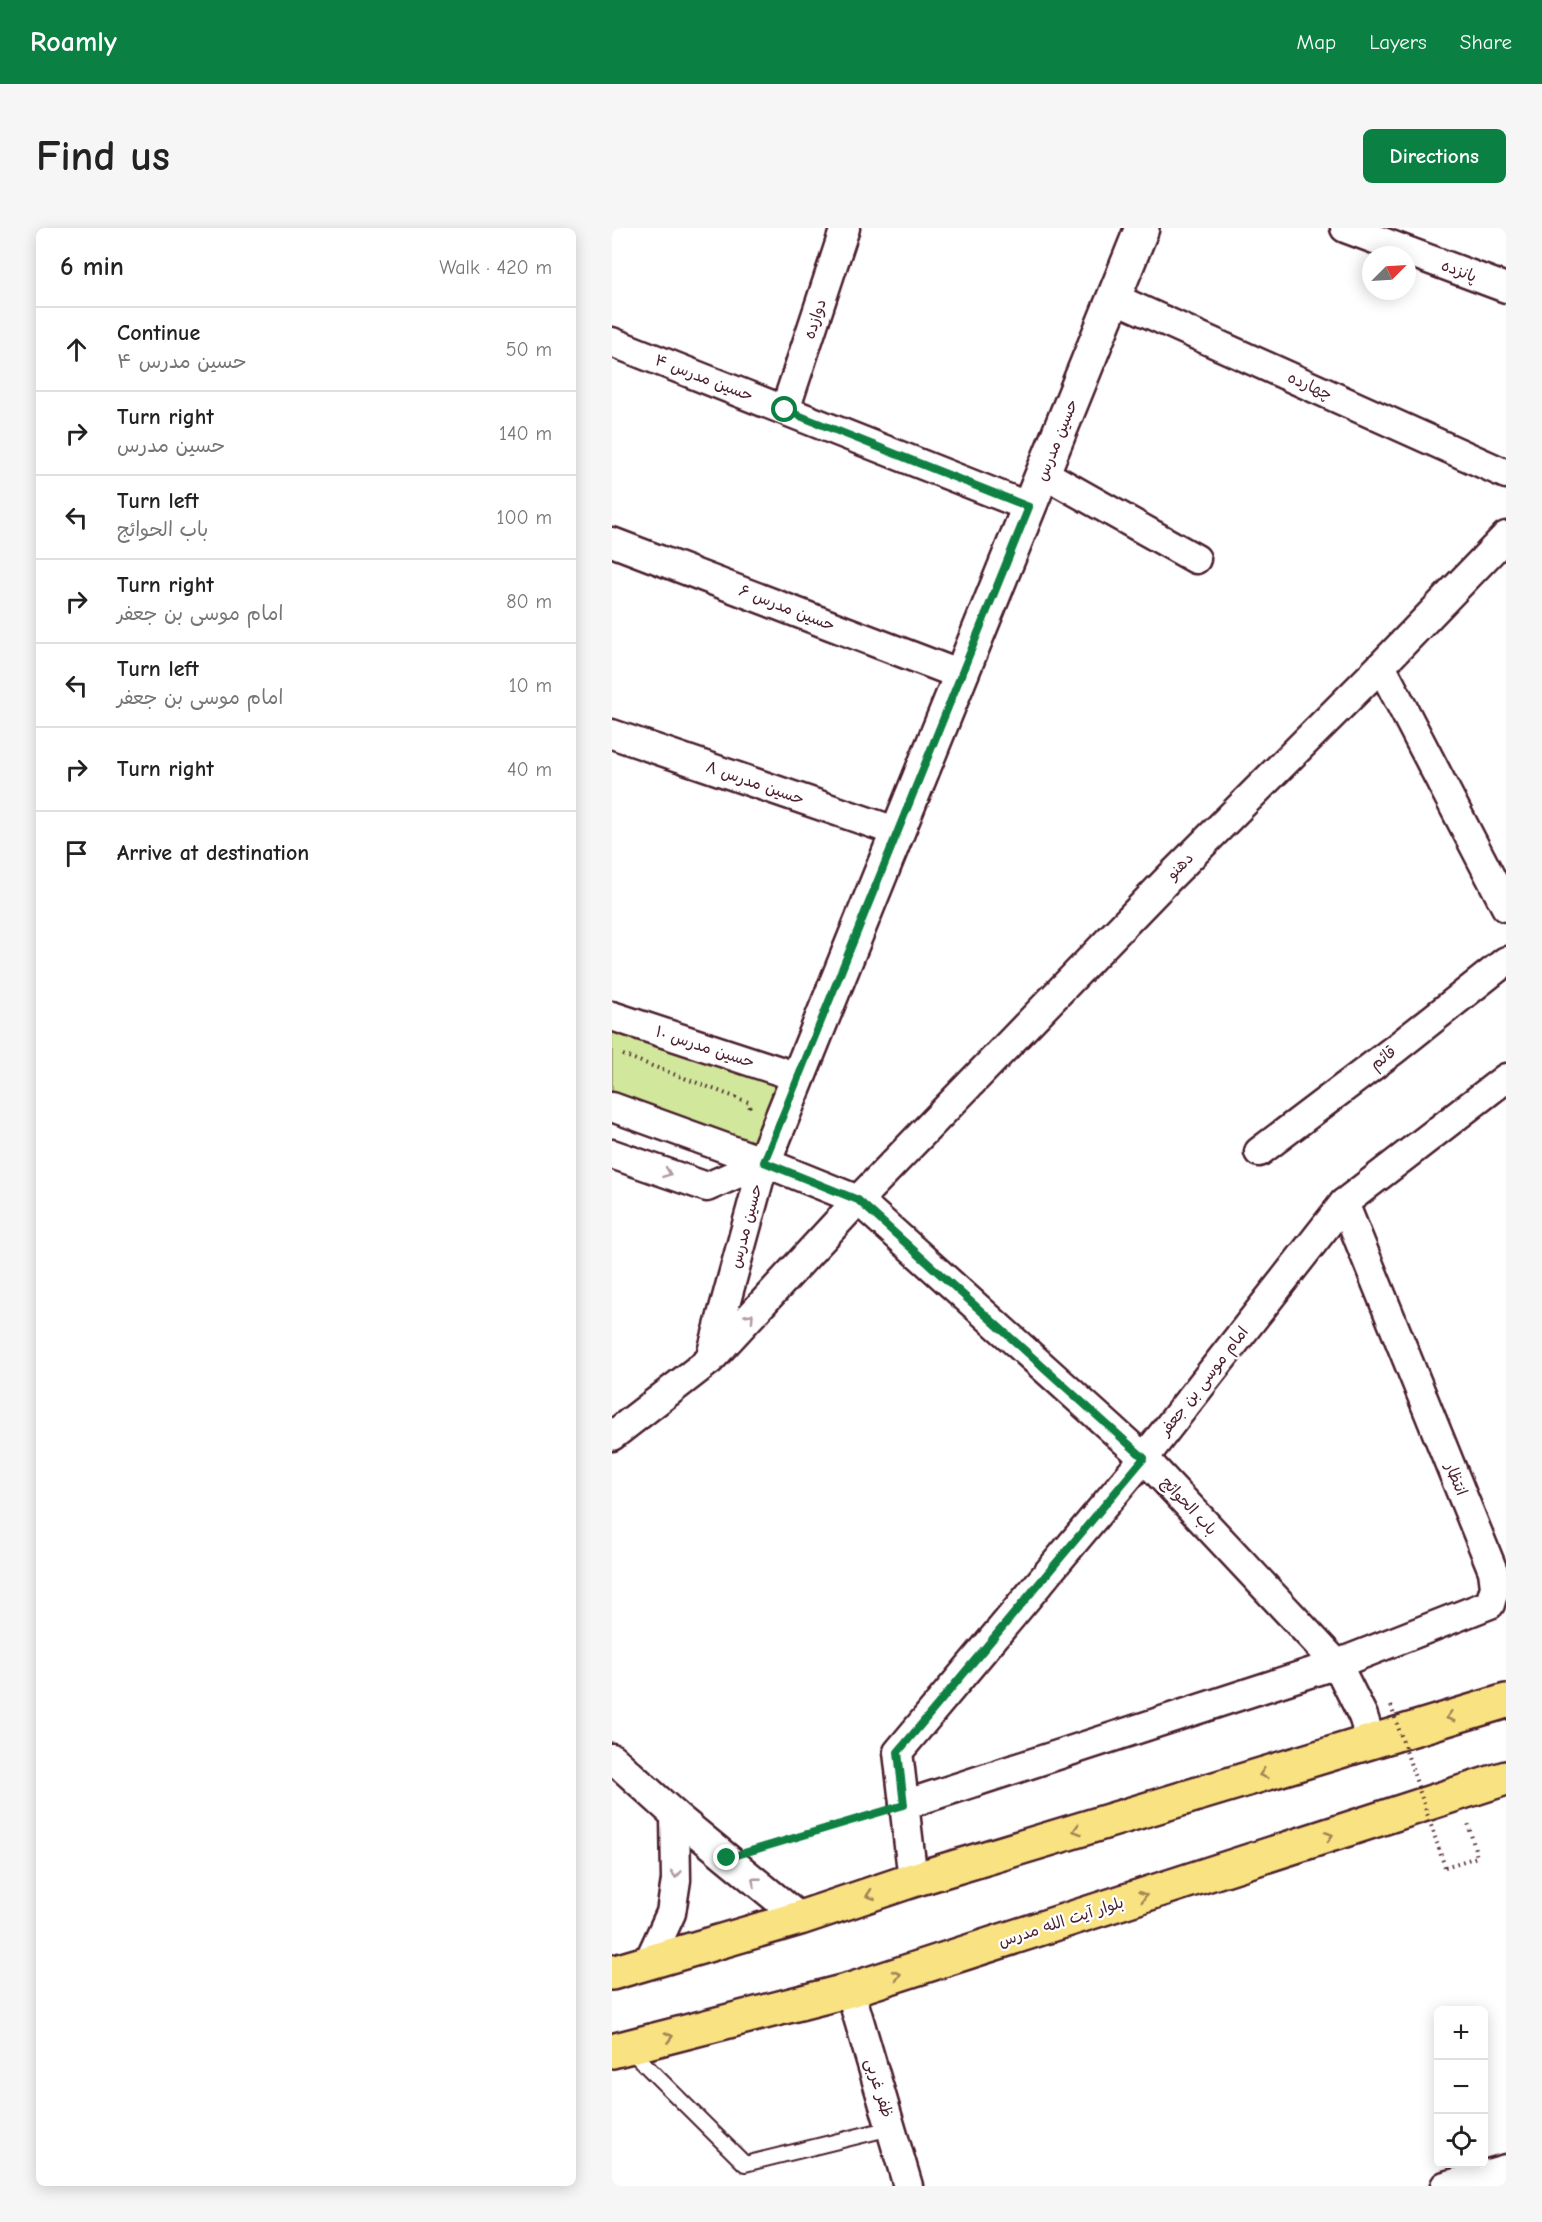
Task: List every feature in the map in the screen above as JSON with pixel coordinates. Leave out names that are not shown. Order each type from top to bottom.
[{"type":"main road","points":[[612,1973],[800,1918],[913,1880],[1506,1701]]},
{"type":"main road","name":"بلوار آیت الله مدرس","points":[[620,2049],[850,1990],[1506,1778]]},
{"type":"street","name":"دوازده","points":[[785,410],[845,228]]},
{"type":"street","name":"حسین مدرس","points":[[710,1360],[764,1162],[1142,228]]},
{"type":"street","name":"پانزده","points":[[1344,228],[1506,288]]},
{"type":"street","name":"چهارده","points":[[1114,298],[1506,474]]},
{"type":"street","name":"حسین مدرس ۴","points":[[612,342],[1029,507]]},
{"type":"street","points":[[1043,473],[1196,559]]},
{"type":"street","name":"دهنو","points":[[858,1200],[1168,879],[1381,666],[1506,536]]},
{"type":"street","name":"حسین مدرس ۶","points":[[612,542],[961,675]]},
{"type":"street","points":[[1381,666],[1506,907]]},
{"type":"street","name":"حسین مدرس ۸","points":[[612,735],[898,832]]},
{"type":"street","name":"قائم","points":[[1259,1152],[1506,961]]},
{"type":"street","name":"حسین مدرس ۱۰","points":[[612,1016],[798,1077]]},
{"type":"street","name":"امام موسی بن جعفر","points":[[913,1880],[898,1752],[1144,1458],[1344,1203],[1506,1078]]},
{"type":"street","points":[[612,1107],[764,1162]]},
{"type":"street","points":[[612,1154],[707,1187],[764,1162]]},
{"type":"street","name":"باب الحوائج","points":[[764,1162],[858,1200],[1144,1458],[1337,1664],[1363,1716],[1371,1741]]},
{"type":"street","points":[[612,1436],[710,1360],[858,1200]]},
{"type":"street","name":"انتظار","points":[[904,1805],[1337,1664],[1498,1600],[1493,1570],[1344,1203]]},
{"type":"street","points":[[612,1758],[675,1815],[800,1918]]},
{"type":"street","points":[[648,1963],[671,1913],[676,1880],[675,1815]]},
{"type":"street","name":"ظفر غربی","points":[[850,1990],[908,2186]]},
{"type":"street","points":[[1445,2186],[1506,2169]]},
{"type":"lane","points":[[620,2049],[746,2164],[891,2128]]},
{"type":"path","points":[[622,1055],[748,1102],[751,1113]]},
{"type":"path","points":[[1391,1706],[1445,1867],[1477,1857]]},
{"type":"path","points":[[727,1858],[904,1805]]},
{"type":"green space","points":[[612,1025],[787,1082],[763,1145],[612,1094]]},
{"type":"route","points":[[727,1858],[904,1805],[898,1752],[1144,1458],[858,1200],[764,1162],[1029,507],[785,410]]}]
